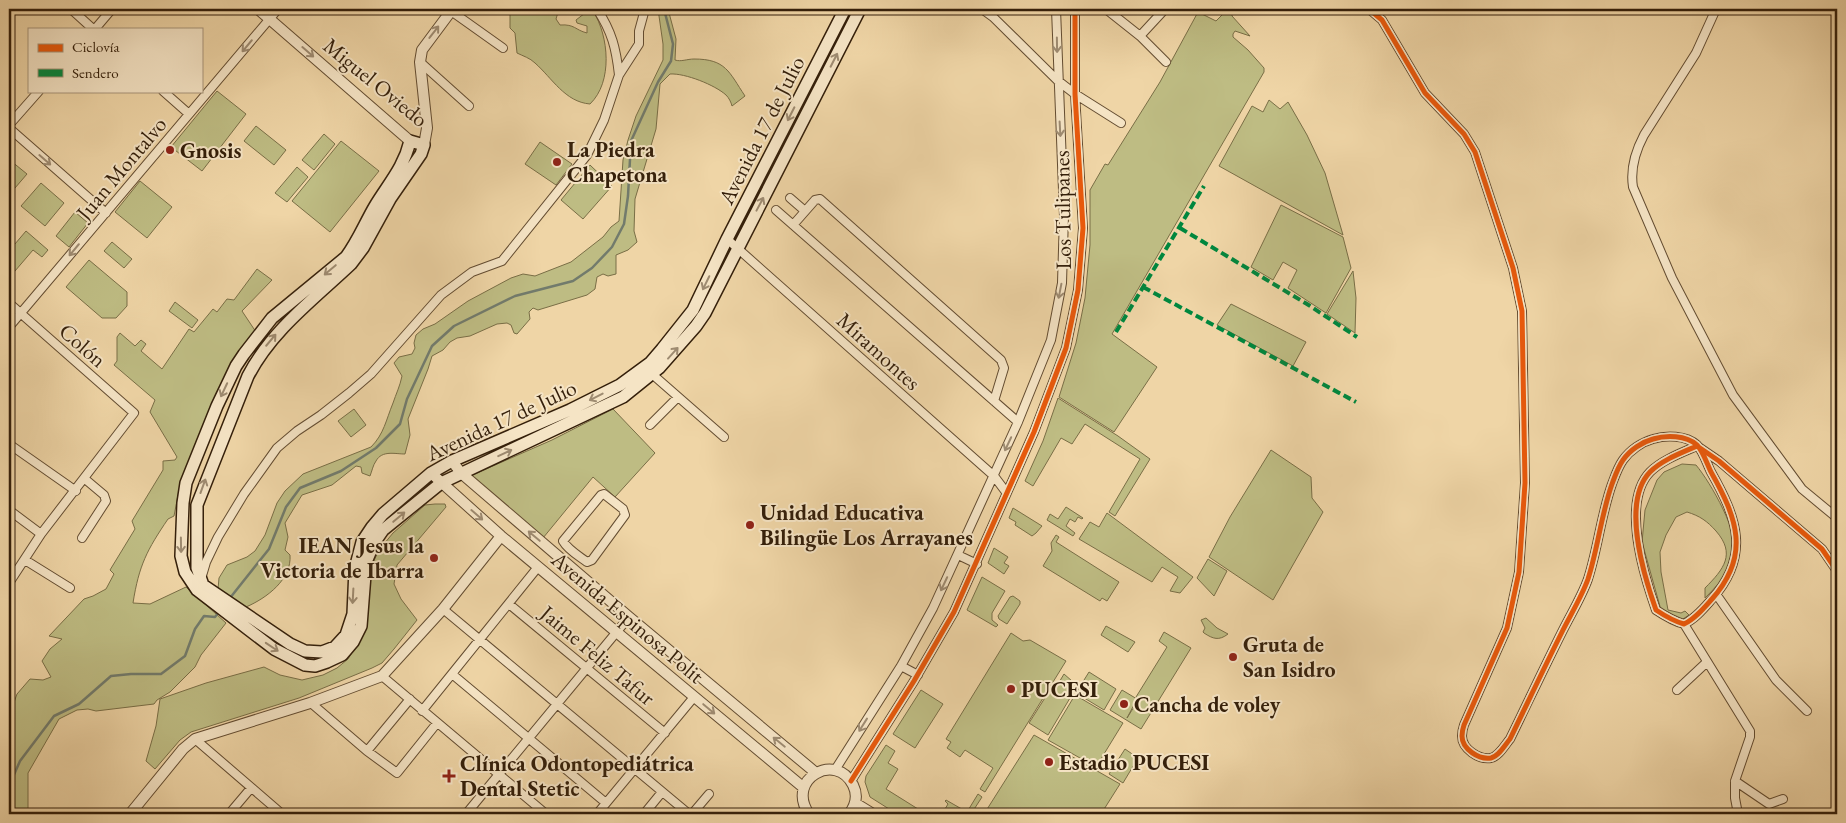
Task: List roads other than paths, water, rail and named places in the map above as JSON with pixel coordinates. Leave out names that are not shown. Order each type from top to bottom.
[{"type":"main road","name":"Avenida 17 de Julio","points":[[234,613],[305,651],[322,652],[335,646],[346,635],[354,614],[355,569],[362,542],[383,514],[431,473],[452,461],[578,406],[620,385],[650,363],[693,310],[727,239],[845,9]]},
{"type":"main road","name":"Avenida 17 de Julio","points":[[410,141],[402,164],[374,208],[352,250],[272,318],[258,334],[236,366],[217,406],[186,483],[181,521],[181,556],[186,572],[274,649],[305,665],[315,666],[342,655],[353,642],[360,626],[366,562],[374,543],[383,530],[441,483],[610,404],[623,396],[659,368],[696,326],[705,313],[860,9]]},
{"type":"main road","name":"Miguel Oviedo","points":[[410,141],[424,146]]},
{"type":"main road","points":[[200,586],[202,565],[197,505],[256,359],[279,331],[356,260],[390,199],[417,161],[424,146]]},
{"type":"street","points":[[71,9],[93,28]]},
{"type":"street","points":[[95,28],[112,9]]},
{"type":"street","name":"Miguel Oviedo","points":[[258,9],[410,141]]},
{"type":"street","name":"Juan Montalvo","points":[[9,327],[278,9]]},
{"type":"street","points":[[596,9],[605,21],[616,47],[619,75]]},
{"type":"street","points":[[202,565],[244,494],[277,448],[371,374],[441,295],[472,272],[502,261],[526,234],[587,155],[604,120],[619,75],[638,44],[639,31],[645,9]]},
{"type":"street","points":[[982,9],[993,17],[1057,80],[1075,94],[1121,123]]},
{"type":"street","name":"Los Tulipanes","points":[[835,770],[901,666],[933,608],[1018,422],[1051,340],[1062,283],[1064,216],[1057,80],[1056,9]]},
{"type":"street","name":"Los Tulipanes","points":[[851,781],[918,675],[954,612],[977,564],[1006,492],[1034,432],[1066,348],[1078,290],[1083,228],[1075,94],[1075,9]]},
{"type":"street","points":[[1106,9],[1140,36],[1166,62]]},
{"type":"street","points":[[1140,36],[1165,9]]},
{"type":"street","points":[[1369,9],[1382,20],[1425,93],[1464,134],[1474,152],[1513,268],[1522,311],[1525,483],[1518,572],[1507,628],[1464,724],[1462,736],[1465,746],[1473,754],[1491,758],[1499,753],[1510,739],[1588,580],[1605,503],[1622,460],[1641,444],[1664,436],[1686,439],[1719,460],[1822,549],[1837,571]]},
{"type":"street","points":[[1716,9],[1696,53],[1636,149],[1631,176],[1633,187],[1672,278],[1733,395],[1802,489],[1837,518]]},
{"type":"street","points":[[424,146],[427,128],[420,62],[424,44],[449,10],[503,48]]},
{"type":"street","points":[[420,62],[469,106]]},
{"type":"street","points":[[38,92],[9,127],[106,213]]},
{"type":"street","points":[[164,92],[189,114]]},
{"type":"street","points":[[790,198],[805,211]]},
{"type":"street","points":[[793,225],[815,200],[820,200],[1001,360],[1004,368],[994,401]]},
{"type":"street","points":[[776,210],[1018,422]]},
{"type":"street","name":"Miramontes","points":[[727,239],[994,476],[1006,492]]},
{"type":"street","name":"Colón","points":[[9,303],[134,413],[85,479]]},
{"type":"street","points":[[652,374],[724,437]]},
{"type":"street","points":[[650,425],[678,397]]},
{"type":"street","points":[[9,444],[76,491]]},
{"type":"street","points":[[1684,624],[1693,618],[1716,594],[1733,566],[1736,555],[1737,534],[1730,507],[1697,446]]},
{"type":"street","points":[[1697,446],[1667,460],[1650,472],[1640,486],[1636,502],[1637,533],[1642,565],[1656,610],[1672,620],[1684,624],[1750,731],[1750,737],[1735,781],[1735,798],[1738,814]]},
{"type":"street","name":"Avenida Espinosa Polit","points":[[452,461],[460,473],[816,773]]},
{"type":"street","name":"Avenida Espinosa Polit","points":[[431,473],[501,536],[804,788]]},
{"type":"street","points":[[10,579],[25,560],[41,534],[85,479],[104,495],[106,501],[82,538]]},
{"type":"street","points":[[601,495],[607,495],[623,510],[624,518],[592,560],[587,562],[574,553],[564,544],[564,539],[601,495]]},
{"type":"street","points":[[9,510],[41,534]]},
{"type":"street","points":[[130,814],[184,749],[195,739],[311,702],[382,676],[443,609],[501,536]]},
{"type":"street","points":[[567,564],[574,553]]},
{"type":"street","points":[[958,555],[977,564]]},
{"type":"street","points":[[25,560],[70,588]]},
{"type":"street","points":[[422,710],[538,567]]},
{"type":"street","points":[[1716,594],[1776,680],[1806,711]]},
{"type":"street","name":"Jaime Feliz Tafur","points":[[509,604],[665,732]]},
{"type":"street","points":[[443,609],[662,792],[691,814],[709,794]]},
{"type":"street","points":[[466,814],[629,617]]},
{"type":"street","points":[[1677,690],[1707,662]]},
{"type":"street","points":[[901,666],[918,675]]},
{"type":"street","points":[[452,674],[606,803]]},
{"type":"street","points":[[382,676],[546,814]]},
{"type":"street","points":[[597,814],[694,697]]},
{"type":"street","points":[[368,750],[410,699]]},
{"type":"street","points":[[311,702],[397,773],[437,723]]},
{"type":"street","points":[[195,739],[282,814]]},
{"type":"street","points":[[809,814],[802,796],[804,788],[816,773],[828,770],[841,772],[851,781],[855,788],[855,803],[849,814]]},
{"type":"street","points":[[1735,781],[1769,804],[1783,799]]},
{"type":"street","points":[[229,814],[251,788]]},
{"type":"street","points":[[644,814],[662,792]]},
{"type":"street","points":[[855,803],[873,814]]},
{"type":"waterway","points":[[230,598],[269,549],[286,507],[300,488],[341,471],[376,448],[400,424],[407,399],[432,346],[454,326],[515,296],[573,281],[592,268],[612,247],[624,224],[628,196],[631,141],[658,82],[671,61],[673,44],[664,9]]},
{"type":"waterway","points":[[9,786],[20,761],[54,716],[79,704],[111,676],[161,674],[185,656],[195,629],[204,616],[215,617],[219,612]]},
{"type":"place","name":"Gnosis","points":[[170,150]]},
{"type":"place","name":"La Piedra Chapetona","points":[[557,162]]},
{"type":"place","name":"Unidad Educativa Bilingüe Los Arrayanes","points":[[750,525]]},
{"type":"place","name":"IEAN Jesus la Victoria de Ibarra","points":[[434,558]]},
{"type":"place","name":"Gruta de San Isidro","points":[[1233,657]]},
{"type":"place","name":"PUCESI","points":[[1011,689]]},
{"type":"place","name":"Cancha de voley","points":[[1124,704]]},
{"type":"place","name":"Estadio PUCESI","points":[[1049,762]]},
{"type":"place","name":"Clínica Odontopediátrica Dental Stetic","points":[[449,776]]}]
